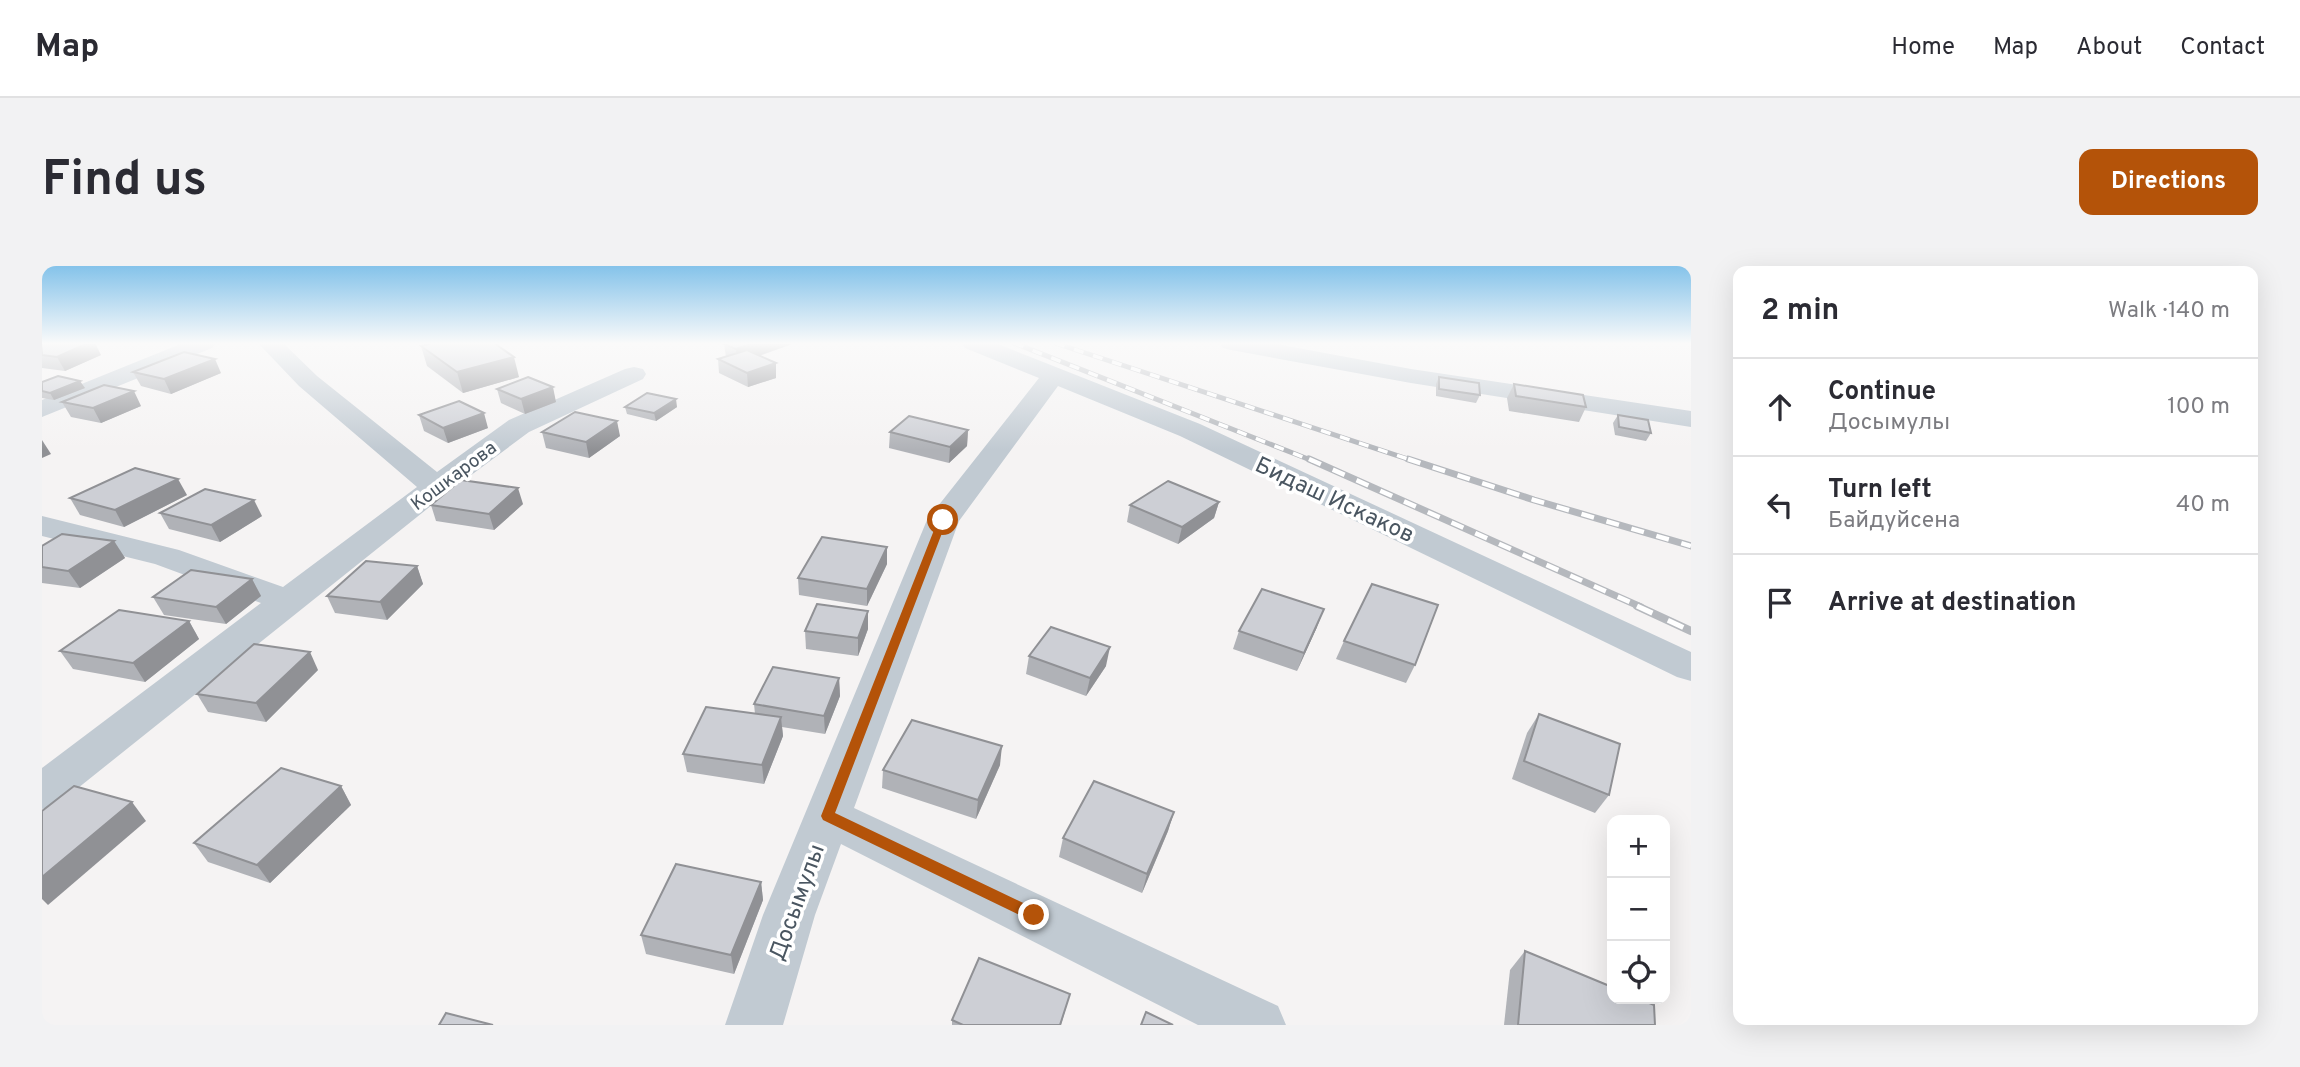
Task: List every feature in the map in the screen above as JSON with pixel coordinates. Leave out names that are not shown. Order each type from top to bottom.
[{"type":"street","points":[[42,409],[117,378]]},
{"type":"street","points":[[305,378],[436,487]]},
{"type":"street","name":"Кошкарова","points":[[42,792],[436,487],[519,426],[624,378]]},
{"type":"street","name":"Досымулы","points":[[754,1025],[789,915],[943,520],[1051,378]]},
{"type":"street","name":"Бидаш Искаков","points":[[1062,378],[1190,430],[1691,668]]},
{"type":"street","points":[[1427,378],[1691,419]]},
{"type":"street","points":[[42,526],[114,542],[240,579],[288,601]]},
{"type":"street","points":[[828,816],[1257,1025]]},
{"type":"building","points":[[52,378],[80,381],[50,393],[42,391],[42,382]]},
{"type":"building","points":[[524,378],[553,387],[521,399],[497,389]]},
{"type":"building","points":[[1439,378],[1448,378],[1479,383],[1480,395],[1439,389]]},
{"type":"building","points":[[1514,384],[1583,395],[1586,407],[1516,396]]},
{"type":"building","points":[[104,385],[134,391],[93,408],[62,402]]},
{"type":"building","points":[[647,393],[676,399],[654,413],[625,407]]},
{"type":"building","points":[[459,401],[484,413],[443,428],[419,415]]},
{"type":"building","points":[[575,412],[617,421],[586,442],[542,432]]},
{"type":"building","points":[[1618,415],[1648,420],[1651,433],[1619,427]]},
{"type":"building","points":[[909,416],[968,430],[950,447],[890,432]]},
{"type":"building","points":[[135,468],[178,479],[115,510],[70,498]]},
{"type":"building","points":[[461,480],[518,488],[489,514],[431,505]]},
{"type":"building","points":[[1168,481],[1219,502],[1182,527],[1130,505]]},
{"type":"building","points":[[205,489],[254,500],[211,525],[160,513]]},
{"type":"building","points":[[62,534],[114,541],[68,571],[42,567],[42,546]]},
{"type":"building","points":[[822,537],[887,547],[867,589],[798,578]]},
{"type":"building","points":[[366,561],[417,566],[380,602],[327,596]]},
{"type":"building","points":[[191,570],[252,579],[216,607],[153,597]]},
{"type":"building","points":[[1372,584],[1438,605],[1415,665],[1344,641]]},
{"type":"building","points":[[1262,589],[1324,609],[1304,653],[1239,631]]},
{"type":"building","points":[[817,604],[868,611],[858,638],[805,631]]},
{"type":"building","points":[[119,610],[189,621],[133,663],[60,651]]},
{"type":"building","points":[[1051,627],[1110,647],[1090,678],[1029,656]]},
{"type":"building","points":[[254,644],[310,652],[256,703],[197,694]]},
{"type":"building","points":[[773,667],[839,678],[824,716],[754,704]]},
{"type":"building","points":[[706,707],[781,717],[762,765],[683,754]]},
{"type":"building","points":[[1539,714],[1620,744],[1609,795],[1524,761]]},
{"type":"building","points":[[912,720],[1002,746],[978,800],[883,770]]},
{"type":"building","points":[[281,768],[341,786],[257,865],[194,843]]},
{"type":"building","points":[[1094,781],[1174,812],[1147,874],[1063,838]]},
{"type":"building","points":[[74,786],[132,802],[42,877],[42,811]]},
{"type":"building","points":[[676,864],[761,882],[731,955],[641,935]]},
{"type":"building","points":[[1525,951],[1607,985],[1607,1004],[1654,1005],[1655,1025],[1518,1025]]},
{"type":"building","points":[[979,958],[1070,994],[1060,1025],[963,1025],[952,1020]]},
{"type":"building","points":[[1146,1012],[1173,1025],[1141,1025]]},
{"type":"building","points":[[446,1013],[493,1025],[439,1025]]},
{"type":"railway","points":[[1104,378],[1313,461]]},
{"type":"railway","points":[[1163,378],[1414,461]]},
{"type":"railway","points":[[1309,459],[1641,607]]},
{"type":"railway","points":[[1408,459],[1534,500],[1691,546]]},
{"type":"railway","points":[[1637,606],[1691,631]]},
{"type":"route","points":[[943,520],[828,816],[1034,915]]}]
